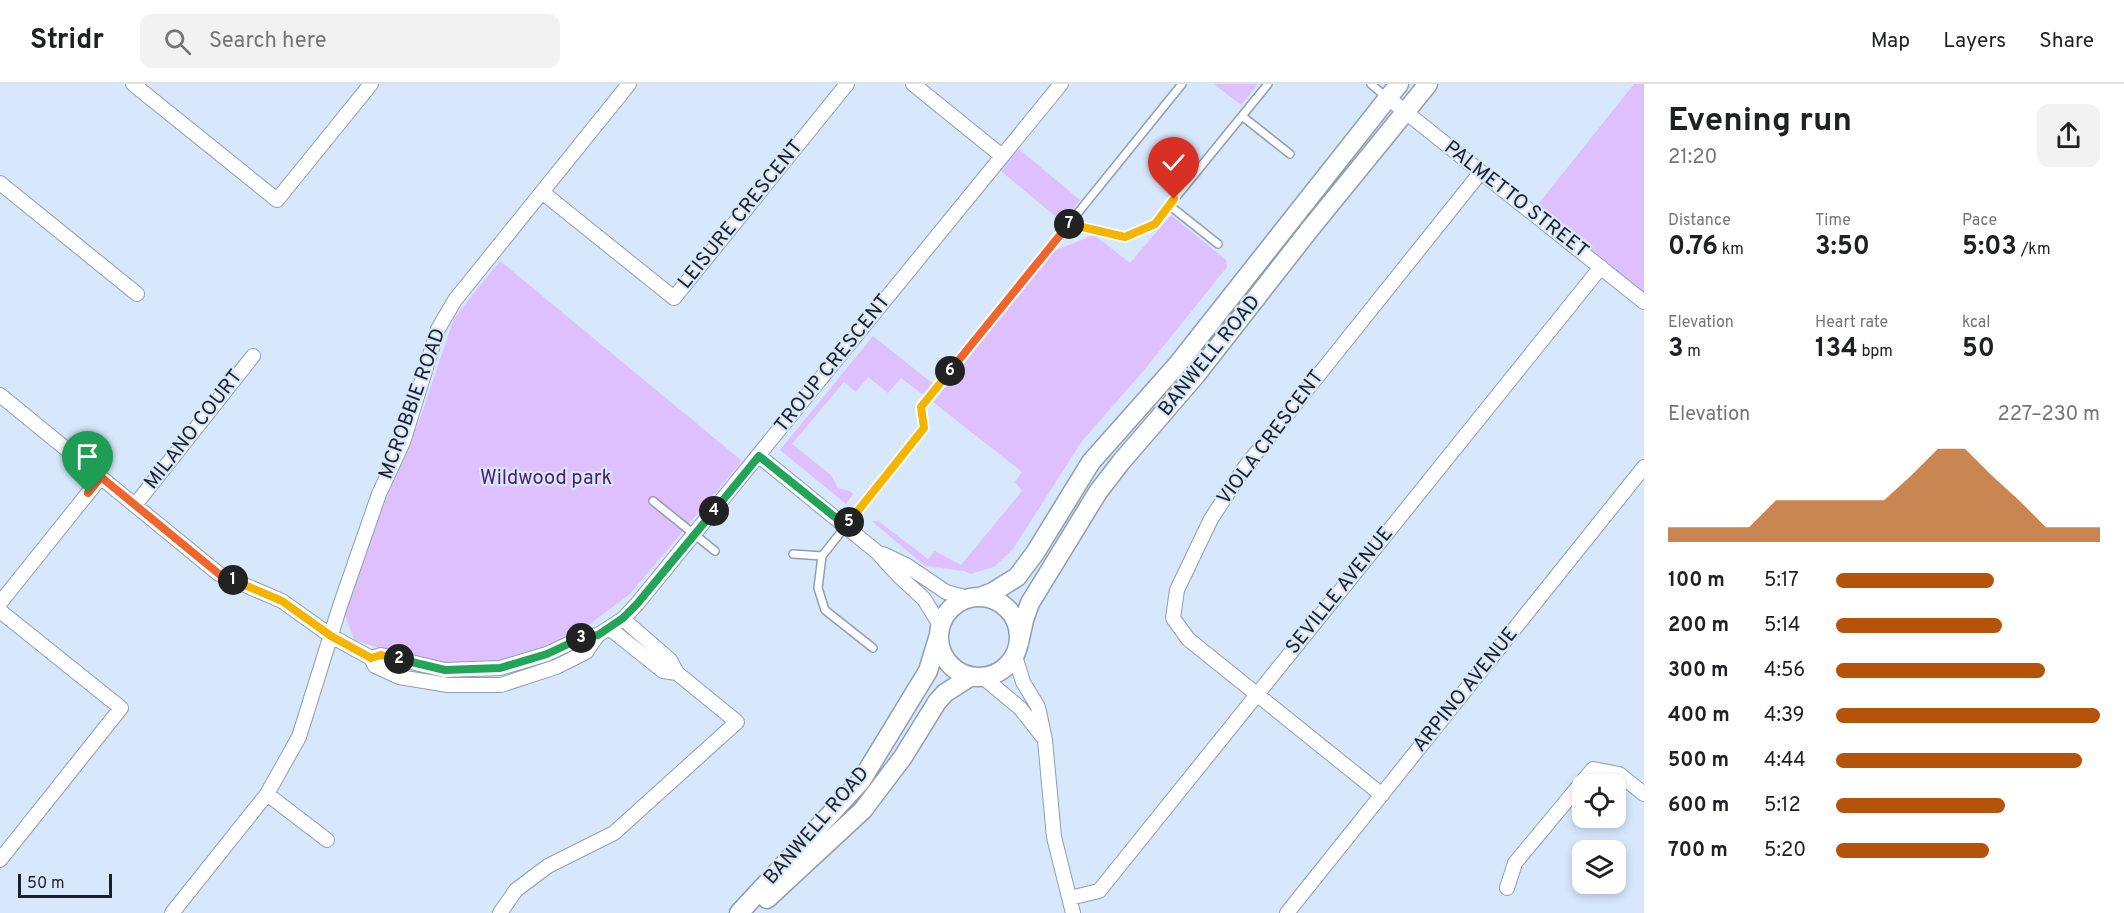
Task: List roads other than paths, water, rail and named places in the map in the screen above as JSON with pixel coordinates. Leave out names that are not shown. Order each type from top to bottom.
[{"type":"main road","name":"BANWELL ROAD","points":[[1017,649],[1030,603],[1098,492],[1196,375],[1310,229],[1428,84]]},
{"type":"main road","name":"BANWELL ROAD","points":[[975,597],[993,592],[1017,577],[1035,553],[1091,462],[1177,365],[1394,91]]},
{"type":"main road","points":[[975,597],[994,600],[1006,607],[1017,623],[1017,649],[1002,670],[977,677],[958,672],[948,663],[941,651],[939,631],[946,613],[956,603],[975,597]]},
{"type":"main road","name":"BANWELL ROAD","points":[[739,913],[861,781],[928,671],[939,631]]},
{"type":"main road","name":"BANWELL ROAD","points":[[752,913],[863,810],[897,766],[945,693],[977,677]]},
{"type":"street","points":[[132,84],[277,200],[371,84]]},
{"type":"street","name":"MCROBBIE ROAD","points":[[172,913],[267,794],[299,737],[379,494],[403,442],[438,329],[455,300],[629,84]]},
{"type":"street","name":"LEISURE CRESCENT","points":[[542,192],[674,298],[847,84]]},
{"type":"street","points":[[913,84],[1002,156]]},
{"type":"street","name":"TROUP CRESCENT","points":[[331,636],[371,658],[381,655],[445,670],[500,668],[547,654],[581,638],[603,631],[623,618],[759,456],[1060,84]]},
{"type":"street","name":"PALMETTO STREET","points":[[1394,91],[1405,112],[1644,302]]},
{"type":"street","name":"VIOLA CRESCENT","points":[[1382,795],[1188,639],[1173,618],[1177,590],[1211,519],[1245,467],[1481,172]]},
{"type":"street","points":[[0,183],[137,294]]},
{"type":"street","name":"SEVILLE AVENUE","points":[[1070,898],[1100,891],[1600,267]]},
{"type":"street","name":"MILANO COURT","points":[[135,505],[253,356]]},
{"type":"street","points":[[0,395],[219,574],[282,601],[331,636]]},
{"type":"street","points":[[759,456],[877,552],[924,599],[939,631]]},
{"type":"street","name":"ARPINO AVENUE","points":[[1287,913],[1644,467]]},
{"type":"street","points":[[0,603],[101,477]]},
{"type":"street","points":[[877,552],[906,565],[946,592],[975,597]]},
{"type":"street","points":[[0,611],[121,708],[0,860]]},
{"type":"street","points":[[500,913],[516,890],[548,866],[614,833],[737,722],[677,673],[670,660],[623,618]]},
{"type":"street","points":[[603,631],[663,671],[677,673]]},
{"type":"street","points":[[1017,649],[1023,682],[1038,707],[1045,740],[1053,837],[1073,913]]},
{"type":"street","points":[[977,677],[1020,708],[1045,740]]},
{"type":"street","points":[[1507,888],[1515,863],[1593,769],[1618,774],[1644,794]]},
{"type":"street","points":[[267,794],[327,840]]},
{"type":"lane","points":[[873,648],[825,610],[818,588],[822,556],[924,428],[921,407],[1182,84]]},
{"type":"lane","points":[[1070,223],[1125,237],[1155,224],[1268,84]]},
{"type":"lane","points":[[1371,84],[1394,91]]},
{"type":"lane","points":[[1242,116],[1290,154]]},
{"type":"lane","points":[[1169,205],[1218,244]]},
{"type":"lane","points":[[653,501],[715,551]]},
{"type":"lane","points":[[793,554],[822,556]]},
{"type":"park label","name":"Wildwood park","points":[[546,479]]}]
